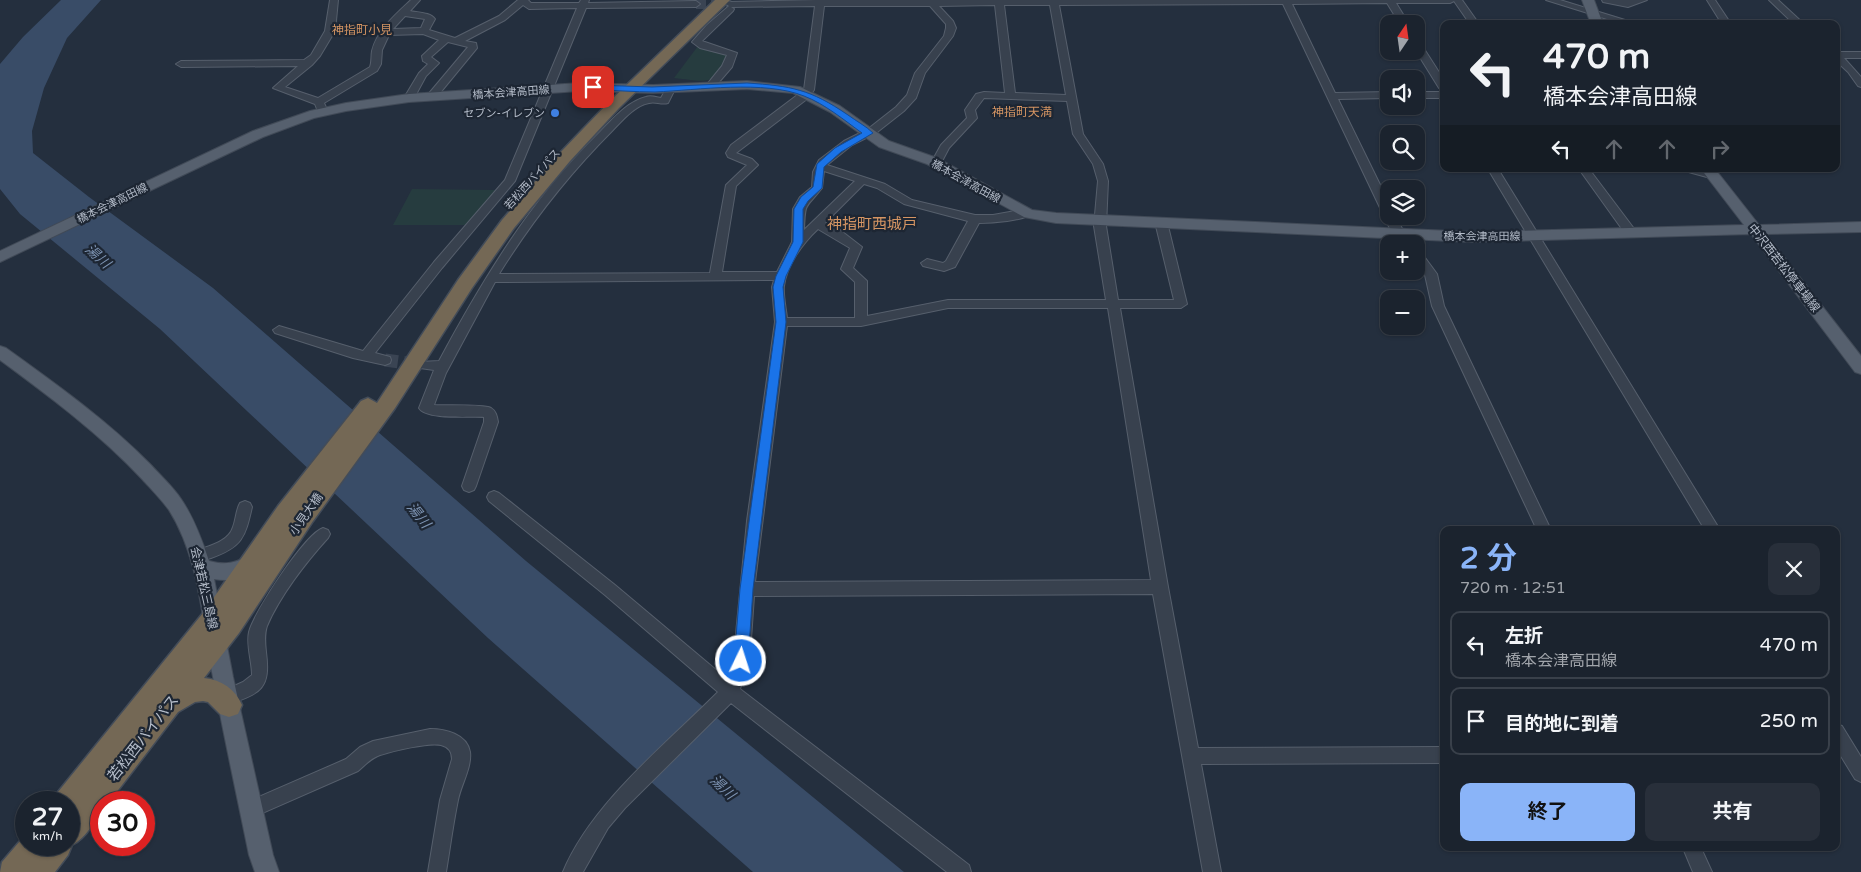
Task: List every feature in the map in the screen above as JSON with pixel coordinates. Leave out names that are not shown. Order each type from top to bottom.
[{"type":"highway","name":"若松西バイパス","points":[[391,386],[452,281],[495,222],[564,143],[625,88],[711,3]]},
{"type":"highway","name":"小見大橋","points":[[214,632],[296,513],[391,386]]},
{"type":"highway","name":"小見大橋","points":[[214,632],[251,564],[296,513]]},
{"type":"highway","name":"若松西バイパス","points":[[80,818],[169,706],[214,632]]},
{"type":"highway","name":"若松西バイパス","points":[[77,791],[214,632]]},
{"type":"highway","points":[[169,706],[184,695],[200,690],[208,690],[220,694],[228,701]]},
{"type":"highway","points":[[12,872],[25,856]]},
{"type":"highway","points":[[37,872],[49,856]]},
{"type":"main road","points":[[1588,0],[1595,20]]},
{"type":"main road","name":"橋本会津高田線","points":[[0,257],[258,134],[321,107],[409,98],[550,89],[766,86],[806,94],[835,109],[868,133],[891,146],[936,163],[1027,213],[1056,218],[1161,222],[1380,237]]},
{"type":"main road","name":"中沢西若松停車場線","points":[[1711,172],[1861,368]]},
{"type":"main road","name":"橋本会津高田線","points":[[1425,238],[1861,227]]},
{"type":"main road","name":"会津若松三島線","points":[[0,352],[76,407],[129,453],[175,505],[192,536],[200,562],[261,855],[267,872]]},
{"type":"main road","points":[[200,562],[216,572],[230,572],[251,564]]},
{"type":"street","points":[[334,0],[330,31],[323,40],[316,56],[278,88],[321,107],[374,69],[378,49],[388,32],[416,0]]},
{"type":"street","points":[[1390,0],[1399,15]]},
{"type":"street","points":[[457,41],[502,18],[523,1],[529,6],[585,2],[820,4],[933,2],[999,4],[1054,2],[1450,0]]},
{"type":"street","points":[[1458,0],[1472,20]]},
{"type":"street","points":[[1550,0],[1620,20]]},
{"type":"street","points":[[1606,0],[1628,4],[1643,0]]},
{"type":"street","points":[[1711,0],[1724,20]]},
{"type":"street","points":[[1773,0],[1796,20]]},
{"type":"street","points":[[1286,1],[1380,196]]},
{"type":"street","points":[[366,356],[438,265],[510,181],[585,2]]},
{"type":"street","points":[[798,242],[799,209],[804,199],[817,188],[820,166],[838,150],[868,133],[900,109],[912,96],[920,73],[948,36],[951,28],[950,23],[933,2]]},
{"type":"street","points":[[1054,2],[1078,134],[1101,172],[1103,181],[1100,226],[1160,587],[1212,872]]},
{"type":"street","points":[[710,87],[727,67],[732,53],[703,46],[697,42],[710,27],[711,3]]},
{"type":"street","points":[[715,276],[731,185],[753,166],[748,161],[732,155],[731,152],[809,90],[820,4]]},
{"type":"street","points":[[999,4],[1010,96]]},
{"type":"street","points":[[403,13],[431,18],[424,31]]},
{"type":"street","points":[[388,32],[424,31],[446,39],[469,43],[473,46],[431,97]]},
{"type":"street","points":[[409,98],[422,75],[434,63],[426,59],[427,56],[446,39]]},
{"type":"street","points":[[1840,56],[1861,55]]},
{"type":"street","points":[[1425,57],[1440,82]]},
{"type":"street","points":[[1840,60],[1851,70],[1861,84]]},
{"type":"street","points":[[182,64],[309,63]]},
{"type":"street","points":[[469,486],[491,422],[490,415],[481,412],[430,410],[426,408],[442,366],[491,278],[531,217],[563,177],[629,109],[648,99],[664,101],[670,88]]},
{"type":"street","points":[[1332,96],[1380,95]]},
{"type":"street","points":[[1425,95],[1440,95]]},
{"type":"street","points":[[936,163],[945,147],[972,118],[970,110],[980,96],[1072,98]]},
{"type":"street","points":[[820,166],[891,191],[908,202],[975,218],[993,219],[1027,213]]},
{"type":"street","points":[[1495,172],[1711,526]]},
{"type":"street","points":[[1586,172],[1631,233]]},
{"type":"street","points":[[572,872],[602,822],[619,802],[730,692],[736,681],[741,661],[747,589],[781,322],[778,287],[781,276],[798,242],[861,181]]},
{"type":"street","points":[[927,263],[944,267],[951,264],[975,218]]},
{"type":"street","points":[[781,322],[861,322],[948,304],[1181,304],[1161,222]]},
{"type":"street","points":[[818,224],[856,247],[847,269],[861,281],[861,322]]},
{"type":"street","points":[[1425,266],[1431,274],[1438,306],[1542,526]]},
{"type":"street","points":[[491,278],[781,276]]},
{"type":"street","points":[[279,330],[385,360]]},
{"type":"street","points":[[425,365],[442,366]]},
{"type":"street","points":[[494,497],[610,590],[730,692],[962,872]]},
{"type":"street","points":[[200,562],[232,541],[238,533],[245,507]]},
{"type":"street","points":[[228,701],[259,679],[261,673],[257,642],[259,626],[312,546],[323,534]]},
{"type":"street","points":[[747,589],[1160,587]]},
{"type":"street","points":[[251,809],[352,765],[366,753],[379,747],[430,737],[442,738],[455,744],[461,751],[461,759],[448,800],[437,872]]},
{"type":"street","points":[[1840,739],[1861,773]]},
{"type":"street","points":[[1191,756],[1440,754]]},
{"type":"street","points":[[1693,851],[1703,872]]},
{"type":"green space","points":[[698,46],[728,55],[718,73],[713,78],[701,81],[674,78]]},
{"type":"green space","points":[[412,189],[495,190],[498,192],[466,225],[393,225]]},
{"type":"water","name":"湯川","points":[[61,0],[101,0],[67,38],[44,88],[32,131],[33,153],[89,197],[213,288],[526,561],[904,872],[753,872],[488,638],[160,329],[20,214],[0,189],[0,64],[23,37]]},
{"type":"tunnel","points":[[696,4],[729,4]]},
{"type":"tunnel","points":[[385,360],[422,365]]},
{"type":"place","name":"セブン-イレブン","points":[[555,113]]},
{"type":"district","name":"神指町小見","points":[[362,30]]},
{"type":"district","name":"神指町天満","points":[[1022,112]]},
{"type":"district","name":"神指町西城戸","points":[[872,224]]},
{"type":"route","points":[[593,87],[652,89],[747,85],[785,88],[796,90],[823,102],[849,118],[868,133],[848,143],[826,159],[820,166],[817,188],[804,199],[799,209],[798,242],[781,276],[778,287],[781,322],[771,388],[747,589],[741,661]]}]
